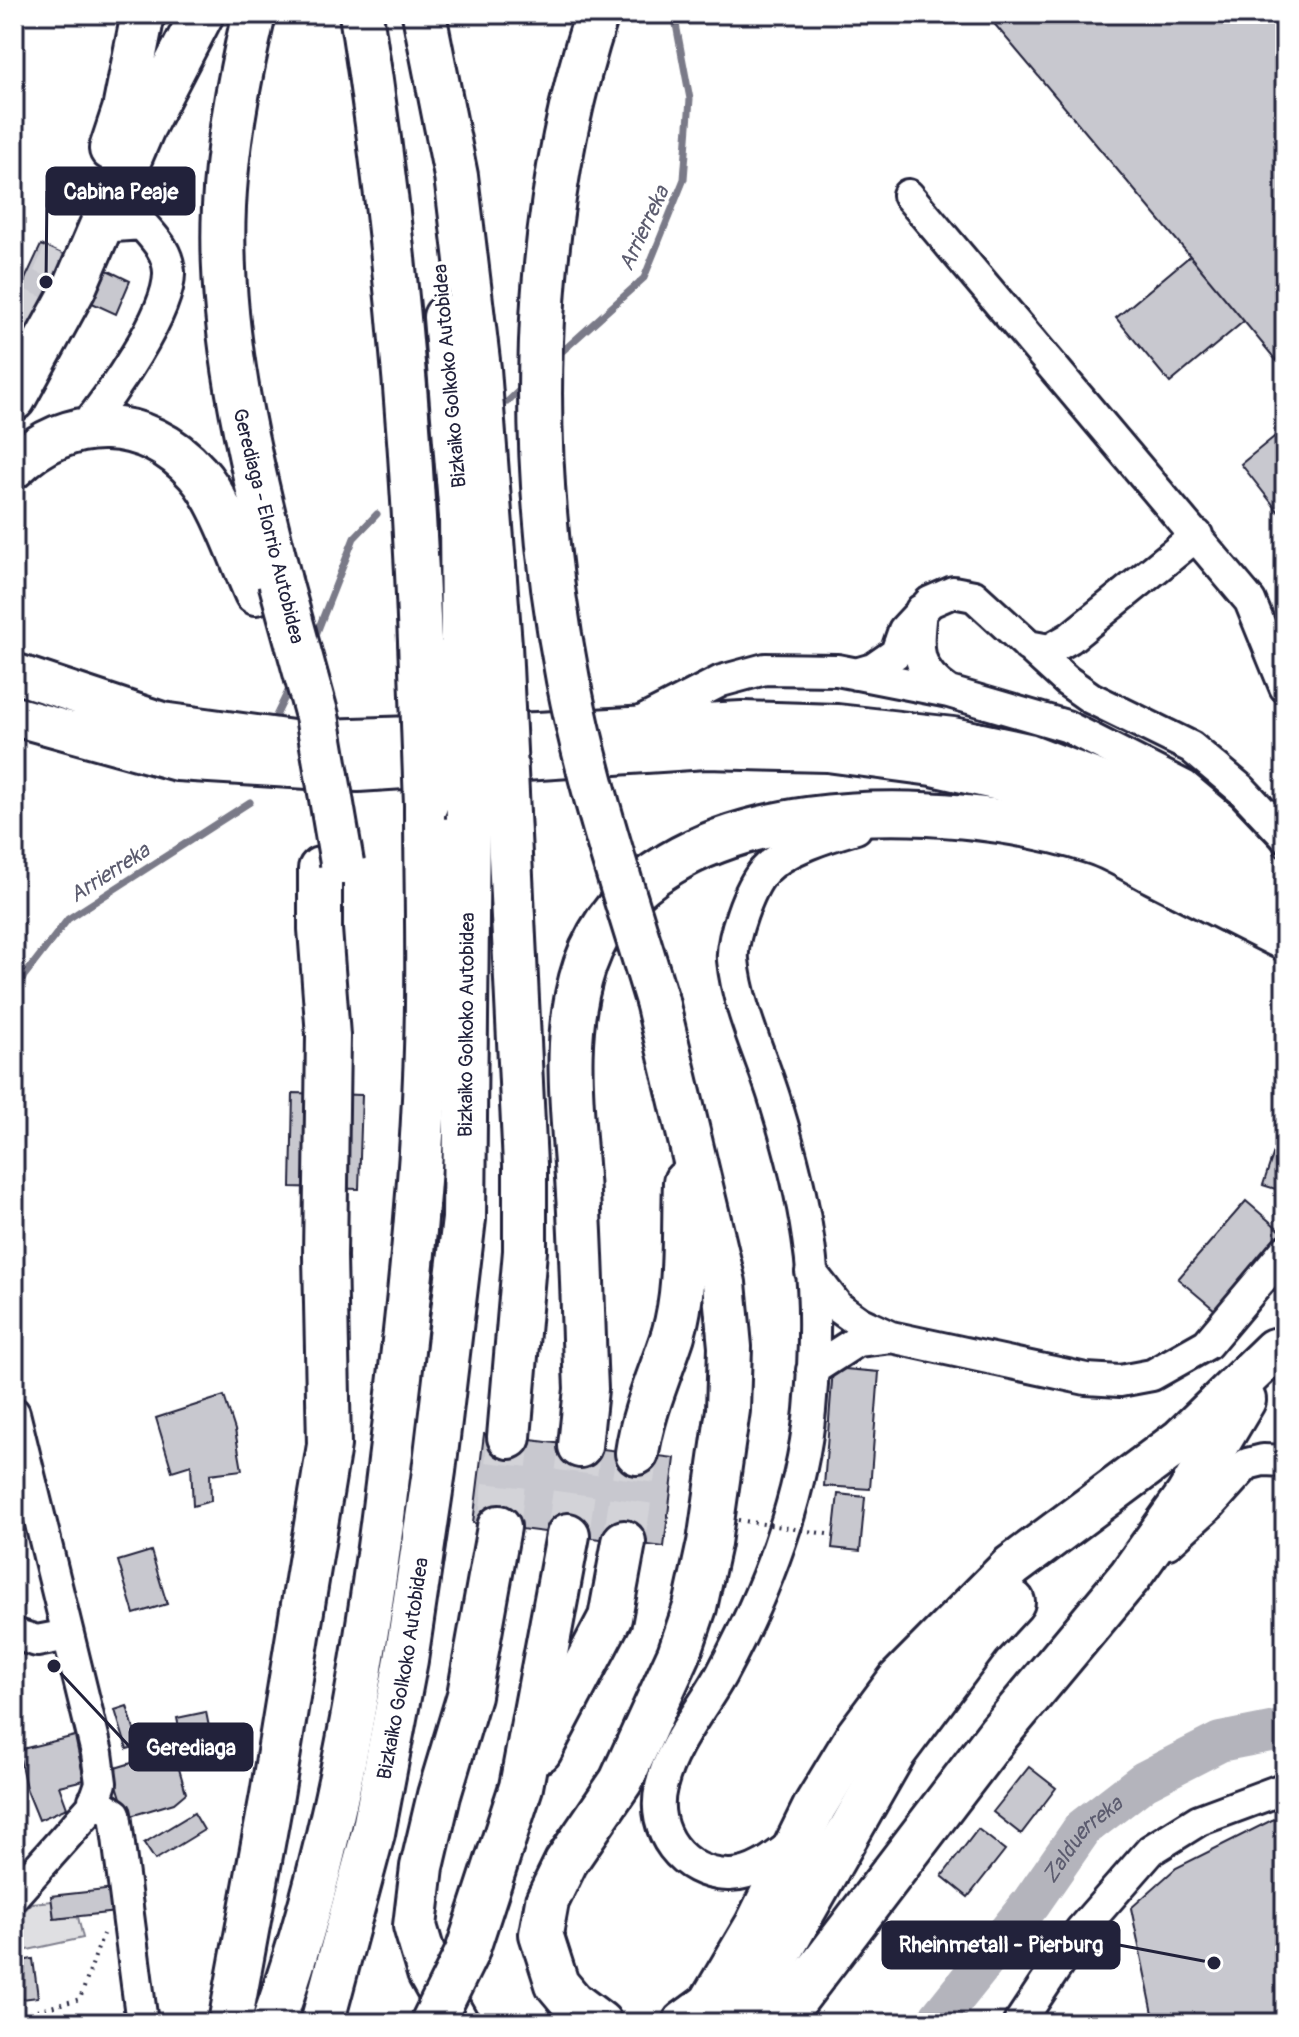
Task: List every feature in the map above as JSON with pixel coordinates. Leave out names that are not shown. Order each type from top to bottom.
[{"type":"highway","points":[[64,255],[108,159],[124,110],[143,14]]},
{"type":"highway","points":[[14,399],[74,289],[143,128],[202,14]]},
{"type":"highway","name":"Gerediaga - Elorrio Autobidea","points":[[254,14],[230,138],[224,210],[226,284],[237,393],[268,587]]},
{"type":"highway","name":"Bizkaiko Golkoko Autobidea","points":[[273,2023],[318,1871],[345,1754],[370,1620],[394,1426],[416,1205],[427,1005],[426,805],[413,473],[396,278],[361,14]]},
{"type":"highway","name":"Bizkaiko Golkoko Autobidea","points":[[322,2023],[373,1833],[406,1660],[436,1455],[464,1219],[488,816],[481,644],[461,516],[441,268],[406,14]]},
{"type":"highway","points":[[424,14],[456,176],[479,369],[481,644]]},
{"type":"highway","points":[[597,14],[569,122],[553,209],[540,372],[544,507],[556,608],[572,698],[593,788],[657,1001],[724,1283],[730,1347],[728,1410],[709,1543],[695,1607],[657,1708],[621,1781],[566,1862],[547,1901],[541,1934],[557,1984],[572,2002],[600,2023]]},
{"type":"highway","points":[[14,467],[33,447],[93,426],[132,430],[166,446],[198,474],[268,587],[331,866],[320,929],[328,1036],[325,1256],[329,1445],[272,1795],[230,2023]]},
{"type":"highway","points":[[580,1446],[586,1389],[569,1037],[585,965],[606,923],[641,882],[670,860],[750,828],[829,817],[912,814],[1027,827],[1097,843],[1284,938]]},
{"type":"highway","points":[[488,816],[525,1223],[509,1437]]},
{"type":"highway","points":[[637,1453],[650,1393],[673,1334],[680,1292],[685,1158],[679,1093]]},
{"type":"highway","points":[[740,2023],[894,1753],[980,1638],[1030,1584],[1181,1440],[1281,1355]]},
{"type":"highway","points":[[778,2023],[999,1733],[1130,1576],[1281,1355]]},
{"type":"highway","points":[[684,2023],[710,2004],[756,1926],[797,1841],[858,1735],[899,1680],[1012,1566],[1181,1440]]},
{"type":"highway","points":[[457,2023],[429,1973],[415,1926],[422,1867],[439,1795],[469,1695],[499,1527]]},
{"type":"highway","points":[[432,2023],[467,1952],[521,1787],[568,1535]]},
{"type":"highway","points":[[521,1787],[610,1618],[624,1542]]},
{"type":"main road","points":[[14,673],[162,722],[293,740],[742,721],[837,724],[953,737],[1028,753],[1140,796],[1285,885]]},
{"type":"main road","points":[[14,716],[177,761],[343,771],[535,762],[706,749],[827,752],[932,766],[1021,786],[1129,824],[1251,899],[1284,938]]},
{"type":"street","points":[[908,195],[1250,601],[1285,687]]},
{"type":"street","points":[[83,430],[113,393],[168,292],[169,270],[163,248],[142,224],[101,227]]},
{"type":"street","points":[[1028,646],[1049,650],[1070,638],[1197,535]]},
{"type":"street","points":[[856,674],[873,669],[896,653],[904,630],[921,609],[941,596],[965,592],[985,602],[1028,646],[1091,698],[1191,747],[1242,790],[1285,836]]},
{"type":"street","points":[[921,609],[918,650],[922,663],[932,681],[949,692]]},
{"type":"street","points":[[630,727],[721,681],[765,669],[837,670],[949,692],[1066,726],[1184,786],[1221,817],[1285,885]]},
{"type":"street","points":[[797,1841],[770,1862],[730,1876],[703,1870],[683,1860],[670,1845],[662,1824],[660,1791],[669,1761],[748,1625],[777,1552],[798,1480],[810,1412],[815,1331],[808,1238],[778,1107],[748,1025],[733,958],[745,903],[765,870],[814,840],[912,814]]},
{"type":"street","points":[[811,1272],[838,1307],[859,1322],[891,1337],[1086,1379],[1120,1381],[1152,1375],[1207,1344],[1285,1251]]},
{"type":"street","points":[[812,1370],[857,1341],[891,1337]]},
{"type":"street","points":[[14,1413],[97,1753],[101,1783],[77,1825],[14,1895]]},
{"type":"street","points":[[1130,1576],[1210,1505],[1247,1464],[1263,1460],[1285,1461]]},
{"type":"street","points":[[14,1634],[37,1641],[68,1635]]},
{"type":"street","points":[[1026,2020],[1081,1930],[1151,1850],[1199,1820],[1285,1788]]},
{"type":"street","points":[[94,1800],[115,1814],[142,2023]]},
{"type":"path","points":[[738,1520],[833,1535]]},
{"type":"path","points":[[14,2017],[80,1999],[104,1932]]},
{"type":"shaded area","points":[[52,1901],[54,1919],[78,1917],[83,1938],[14,1953],[14,1922],[32,1903]]},
{"type":"building","points":[[986,14],[1285,14],[1285,371],[1190,256]]},
{"type":"building","points":[[41,245],[78,261],[40,343],[14,330],[14,303]]},
{"type":"building","points":[[1190,256],[1244,321],[1170,383],[1116,318]]},
{"type":"building","points":[[107,270],[130,281],[116,314],[92,303]]},
{"type":"building","points":[[1285,428],[1285,520],[1241,464]]},
{"type":"building","points":[[293,1093],[362,1095],[359,1189],[291,1187]]},
{"type":"building","points":[[1285,1118],[1285,1192],[1263,1185]]},
{"type":"building","points":[[1246,1201],[1282,1232],[1215,1310],[1178,1279]]},
{"type":"building","points":[[833,1368],[879,1372],[870,1489],[824,1486]]},
{"type":"building","points":[[224,1396],[235,1430],[242,1470],[210,1474],[211,1501],[193,1506],[191,1465],[172,1471],[156,1418]]},
{"type":"building","points":[[484,1434],[675,1458],[664,1547],[473,1523]]},
{"type":"building","points":[[838,1494],[865,1497],[860,1551],[832,1548]]},
{"type":"building","points":[[151,1551],[167,1604],[134,1614],[118,1561]]},
{"type":"building","points":[[127,1706],[140,1750],[171,1741],[186,1793],[174,1803],[127,1817],[112,1769],[138,1761],[134,1747],[127,1749],[115,1710]]},
{"type":"building","points":[[206,1712],[211,1737],[182,1742],[177,1718]]},
{"type":"building","points":[[75,1736],[84,1780],[59,1786],[67,1808],[39,1820],[26,1788],[18,1750]]},
{"type":"building","points":[[1029,1767],[1056,1788],[1021,1834],[993,1812]]},
{"type":"building","points":[[194,1813],[204,1830],[155,1860],[144,1843]]},
{"type":"building","points":[[1285,1817],[1285,2018],[1261,2023],[1155,2023],[1131,1908],[1176,1868],[1272,1820]]},
{"type":"building","points":[[978,1829],[1005,1850],[968,1897],[942,1876]]},
{"type":"building","points":[[114,1889],[116,1912],[54,1919],[51,1896]]},
{"type":"building","points":[[33,1959],[38,1997],[14,2000],[14,1962]]},
{"type":"waterway","name":"Arrierreka","points":[[556,357],[644,278],[684,179],[690,99],[675,19],[671,14]]},
{"type":"waterway","name":"Arrierreka","points":[[507,402],[526,384]]},
{"type":"waterway","name":"Arrierreka","points":[[314,640],[354,538],[377,514]]},
{"type":"waterway","name":"Arrierreka","points":[[272,724],[292,683]]},
{"type":"waterway","name":"Arrierreka","points":[[14,999],[24,976],[68,919],[250,802]]},
{"type":"waterway","name":"Zalduerreka","points":[[935,2023],[1031,1903],[1083,1828],[1144,1781],[1220,1742],[1285,1729]]},
{"type":"tunnel","points":[[28,337],[64,255]]},
{"type":"tunnel","points":[[499,1527],[509,1437]]},
{"type":"tunnel","points":[[568,1535],[580,1446]]},
{"type":"tunnel","points":[[624,1542],[637,1453]]},
{"type":"place","name":"Cabina Peaje","points":[[46,282]]},
{"type":"place","name":"Gerediaga","points":[[54,1666]]},
{"type":"place","name":"Rheinmetall - Pierburg","points":[[1214,1963]]}]
